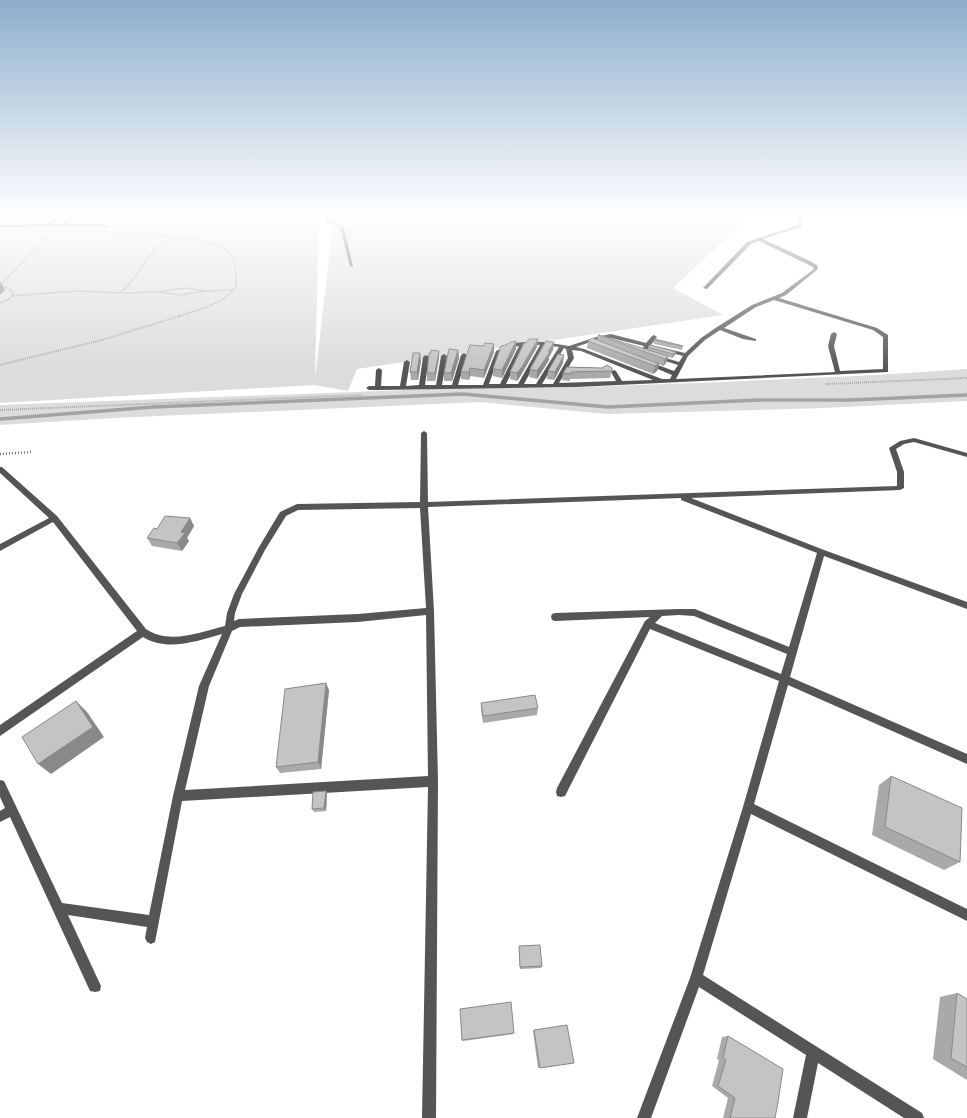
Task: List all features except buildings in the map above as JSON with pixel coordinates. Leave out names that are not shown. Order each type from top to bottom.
[{"type":"street","points":[[705,288],[725,267]]},
{"type":"street","points":[[672,381],[686,355],[703,340],[754,306],[784,294],[816,270],[815,267]]},
{"type":"street","points":[[369,388],[576,385],[886,371],[886,336],[875,329],[774,298]]},
{"type":"street","points":[[719,328],[754,340]]},
{"type":"street","points":[[834,334],[832,346],[838,373]]},
{"type":"street","points":[[569,348],[598,338],[611,336],[686,355]]},
{"type":"street","points":[[654,337],[642,353],[680,364]]},
{"type":"street","points":[[598,338],[613,343]]},
{"type":"street","points":[[589,342],[596,344]]},
{"type":"street","points":[[486,386],[498,352],[503,348],[523,344],[543,344],[582,350],[662,381]]},
{"type":"street","points":[[502,386],[523,344]]},
{"type":"street","points":[[520,386],[543,344]]},
{"type":"street","points":[[538,385],[562,346]]},
{"type":"street","points":[[555,385],[571,358],[569,348]]},
{"type":"street","points":[[455,386],[464,355]]},
{"type":"street","points":[[439,387],[444,356]]},
{"type":"street","points":[[422,387],[426,357]]},
{"type":"street","points":[[639,360],[676,374]]},
{"type":"street","points":[[403,387],[407,362]]},
{"type":"street","points":[[378,388],[379,370]]},
{"type":"street","points":[[563,371],[574,371]]},
{"type":"street","points":[[614,372],[619,382]]},
{"type":"street","points":[[575,378],[576,385]]},
{"type":"street","points":[[424,433],[424,505],[430,611],[433,781],[429,1118]]},
{"type":"street","points":[[151,938],[178,796],[204,686],[229,629],[231,613],[238,594],[283,514],[297,507],[424,505],[900,488],[902,479],[900,469],[893,456],[892,448],[902,442],[914,440],[967,455]]},
{"type":"street","points":[[0,469],[54,518],[88,560],[142,632],[154,638],[177,640],[201,636],[229,629],[239,623],[358,618],[430,611]]},
{"type":"street","points":[[681,496],[821,552],[967,606]]},
{"type":"street","points":[[0,548],[54,518]]},
{"type":"street","points":[[644,1118],[696,978],[748,808],[821,552]]},
{"type":"street","points":[[555,617],[679,612],[694,613],[792,652]]},
{"type":"street","points":[[561,792],[648,624],[660,613]]},
{"type":"street","points":[[648,624],[784,679],[967,759]]},
{"type":"street","points":[[0,731],[142,632]]},
{"type":"street","points":[[178,796],[433,781]]},
{"type":"street","points":[[0,785],[95,986]]},
{"type":"street","points":[[748,808],[967,916]]},
{"type":"street","points":[[0,817],[11,810]]},
{"type":"street","points":[[58,908],[154,922]]},
{"type":"street","points":[[696,978],[917,1118]]},
{"type":"street","points":[[800,1118],[813,1053]]},
{"type":"path","points":[[12,296],[14,292],[7,287],[0,285],[17,267]]},
{"type":"path","points":[[120,293],[128,286],[142,267]]},
{"type":"path","points":[[0,365],[102,340],[154,325],[207,307],[224,299],[234,290],[236,287],[236,267]]},
{"type":"path","points":[[0,303],[12,296],[77,291],[120,293],[158,292],[187,288],[206,291]]},
{"type":"path","points":[[158,292],[182,295],[206,291],[234,290]]},
{"type":"path","points":[[0,454],[31,452]]},
{"type":"shaded area","points":[[0,267],[318,267],[315,379],[328,267],[695,267],[673,288],[723,315],[357,369],[348,391],[314,385],[0,403]]},
{"type":"shaded area","points":[[967,369],[967,401],[825,408],[607,414],[480,402],[114,418],[0,425],[0,405],[461,388],[555,388],[723,382]]},
{"type":"waterway","points":[[0,419],[153,407],[463,394],[608,407],[758,400],[850,400],[967,395]]}]
